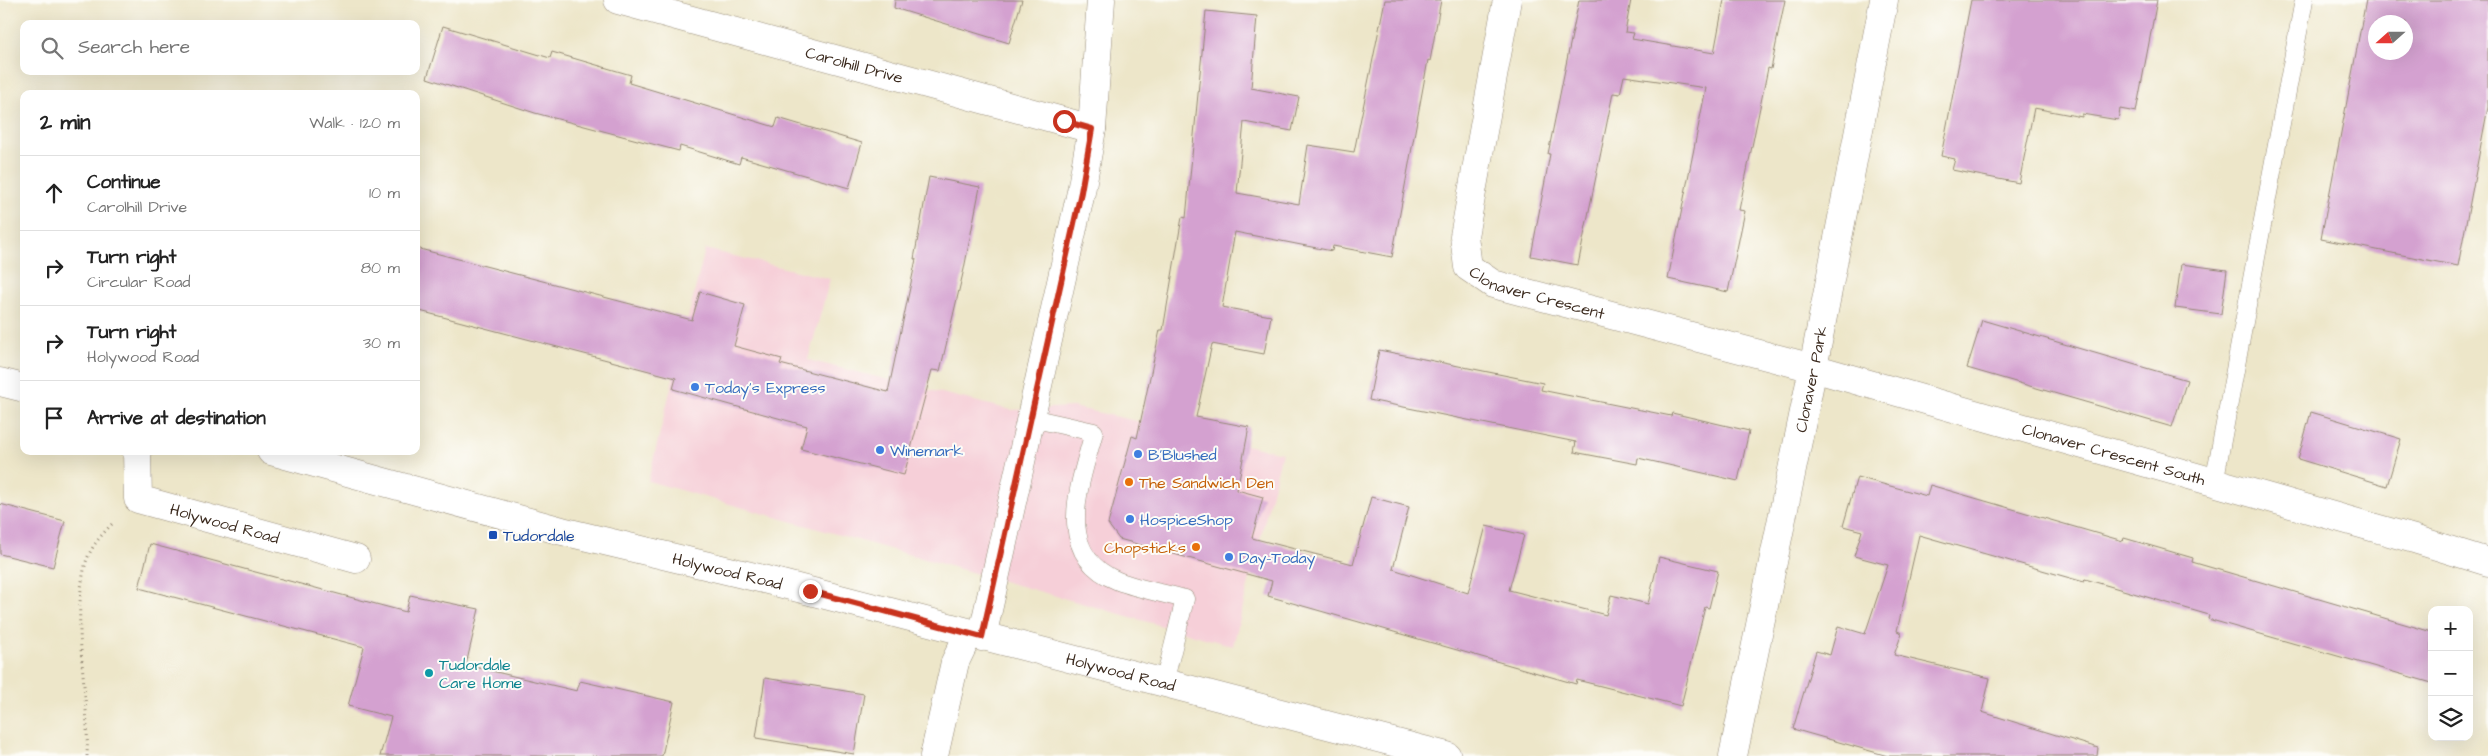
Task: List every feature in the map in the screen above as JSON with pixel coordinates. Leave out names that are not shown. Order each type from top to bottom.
[{"type":"street","name":"Carolhill Drive","points":[[618,0],[1092,129]]},
{"type":"street","points":[[934,756],[955,662],[975,635],[1031,418],[1081,192],[1092,129],[1101,0]]},
{"type":"street","name":"Clonaver Crescent","points":[[1507,0],[1464,236],[1468,267],[1492,284],[1813,368]]},
{"type":"street","name":"Clonaver Park","points":[[1733,756],[1813,368],[1884,0]]},
{"type":"street","name":"Clonaver Crescent South","points":[[1813,368],[2414,539],[2488,562]]},
{"type":"street","points":[[0,382],[20,387]]},
{"type":"street","points":[[137,455],[138,499]]},
{"type":"street","name":"Holywood Road","points":[[286,455],[562,531],[767,580],[1164,683],[1414,752],[1447,756]]},
{"type":"street","name":"Holywood Road","points":[[138,499],[356,559]]},
{"type":"lane","points":[[2214,482],[2304,0]]},
{"type":"lane","points":[[1031,418],[1094,432],[1075,511],[1075,528],[1080,545],[1091,562],[1103,573],[1118,581],[1184,599],[1164,683]]},
{"type":"path","points":[[87,756],[88,730],[80,608],[86,561],[100,535],[138,499]]},
{"type":"shaded area","points":[[705,249],[830,279],[808,360],[1011,410],[1073,407],[1282,453],[1233,646],[648,481]]},
{"type":"building","points":[[895,0],[1022,0],[1009,43],[894,8]]},
{"type":"building","points":[[1385,0],[1441,0],[1430,61],[1428,60],[1392,257],[1333,246],[1332,251],[1235,232],[1222,307],[1271,316],[1264,354],[1212,344],[1196,417],[1249,427],[1237,490],[1263,497],[1252,538],[1353,564],[1371,497],[1409,507],[1393,569],[1468,593],[1486,526],[1524,535],[1509,590],[1606,615],[1611,595],[1648,604],[1659,557],[1718,571],[1709,608],[1705,607],[1681,706],[1577,680],[1576,684],[1268,596],[1272,581],[1119,539],[1108,524],[1132,436],[1137,438],[1160,330],[1163,330],[1182,217],[1186,218],[1206,11],[1257,16],[1251,88],[1299,97],[1292,131],[1244,122],[1237,193],[1299,204],[1308,145],[1354,152]]},
{"type":"building","points":[[1579,0],[1631,0],[1625,32],[1634,33],[1632,39],[1714,53],[1724,0],[1785,0],[1771,69],[1768,68],[1739,210],[1745,211],[1728,292],[1668,279],[1706,88],[1624,76],[1620,94],[1613,93],[1578,265],[1531,256],[1550,154],[1548,154]]},
{"type":"building","points":[[1971,0],[2157,0],[2136,112],[2120,109],[2118,120],[2082,114],[2082,117],[2034,108],[2019,183],[1952,170],[1955,159],[1941,156]]},
{"type":"building","points":[[2366,0],[2488,0],[2488,107],[2458,266],[2321,239]]},
{"type":"building","points":[[443,26],[550,58],[552,52],[631,75],[629,83],[775,127],[778,118],[862,143],[849,188],[741,157],[739,164],[680,146],[679,151],[535,113],[427,78]]},
{"type":"building","points":[[929,177],[980,187],[964,269],[940,371],[932,370],[904,475],[801,449],[807,426],[673,389],[676,378],[420,311],[420,249],[692,320],[700,292],[745,305],[734,346],[782,359],[780,364],[888,392],[916,259],[914,259]]},
{"type":"building","points":[[2181,264],[2227,270],[2221,314],[2175,308]]},
{"type":"building","points":[[1982,320],[2187,380],[2172,427],[1967,368]]},
{"type":"building","points":[[1379,350],[1543,383],[1541,390],[1671,416],[1672,413],[1749,431],[1738,481],[1638,458],[1637,464],[1574,452],[1576,442],[1369,400]]},
{"type":"building","points":[[2311,412],[2401,439],[2387,486],[2298,459]]},
{"type":"building","points":[[1857,477],[1927,496],[1930,485],[2123,541],[2124,538],[2193,558],[2192,562],[2428,631],[2428,682],[2208,619],[2209,615],[2085,579],[2084,582],[1919,535],[1897,631],[1902,633],[1894,655],[1990,678],[1982,712],[2098,748],[2097,756],[1888,756],[1793,729],[1816,651],[1830,655],[1838,626],[1865,634],[1888,565],[1854,556],[1862,531],[1843,526]]},
{"type":"building","points":[[0,504],[65,521],[53,567],[0,554]]},
{"type":"building","name":"Tudordale Care Home","points":[[150,544],[406,612],[410,595],[479,609],[466,665],[577,691],[580,681],[674,702],[662,756],[380,756],[391,717],[348,706],[364,647],[139,588]]},
{"type":"building","points":[[765,678],[864,694],[854,754],[756,738]]},
{"type":"place","name":"Today's Express","points":[[695,387]]},
{"type":"place","name":"Winemark","points":[[880,450]]},
{"type":"place","name":"B'Blushed","points":[[1138,454]]},
{"type":"place","name":"The Sandwich Den","points":[[1129,482]]},
{"type":"place","name":"HospiceShop","points":[[1130,519]]},
{"type":"place","name":"Tudordale","points":[[493,535]]},
{"type":"place","name":"Chopsticks","points":[[1196,547]]},
{"type":"place","name":"Day-Today","points":[[1229,557]]},
{"type":"place","name":"Tudordale Care Home","points":[[429,673]]},
{"type":"route","points":[[810,591],[982,637],[1081,192],[1092,129],[1064,121]]}]
